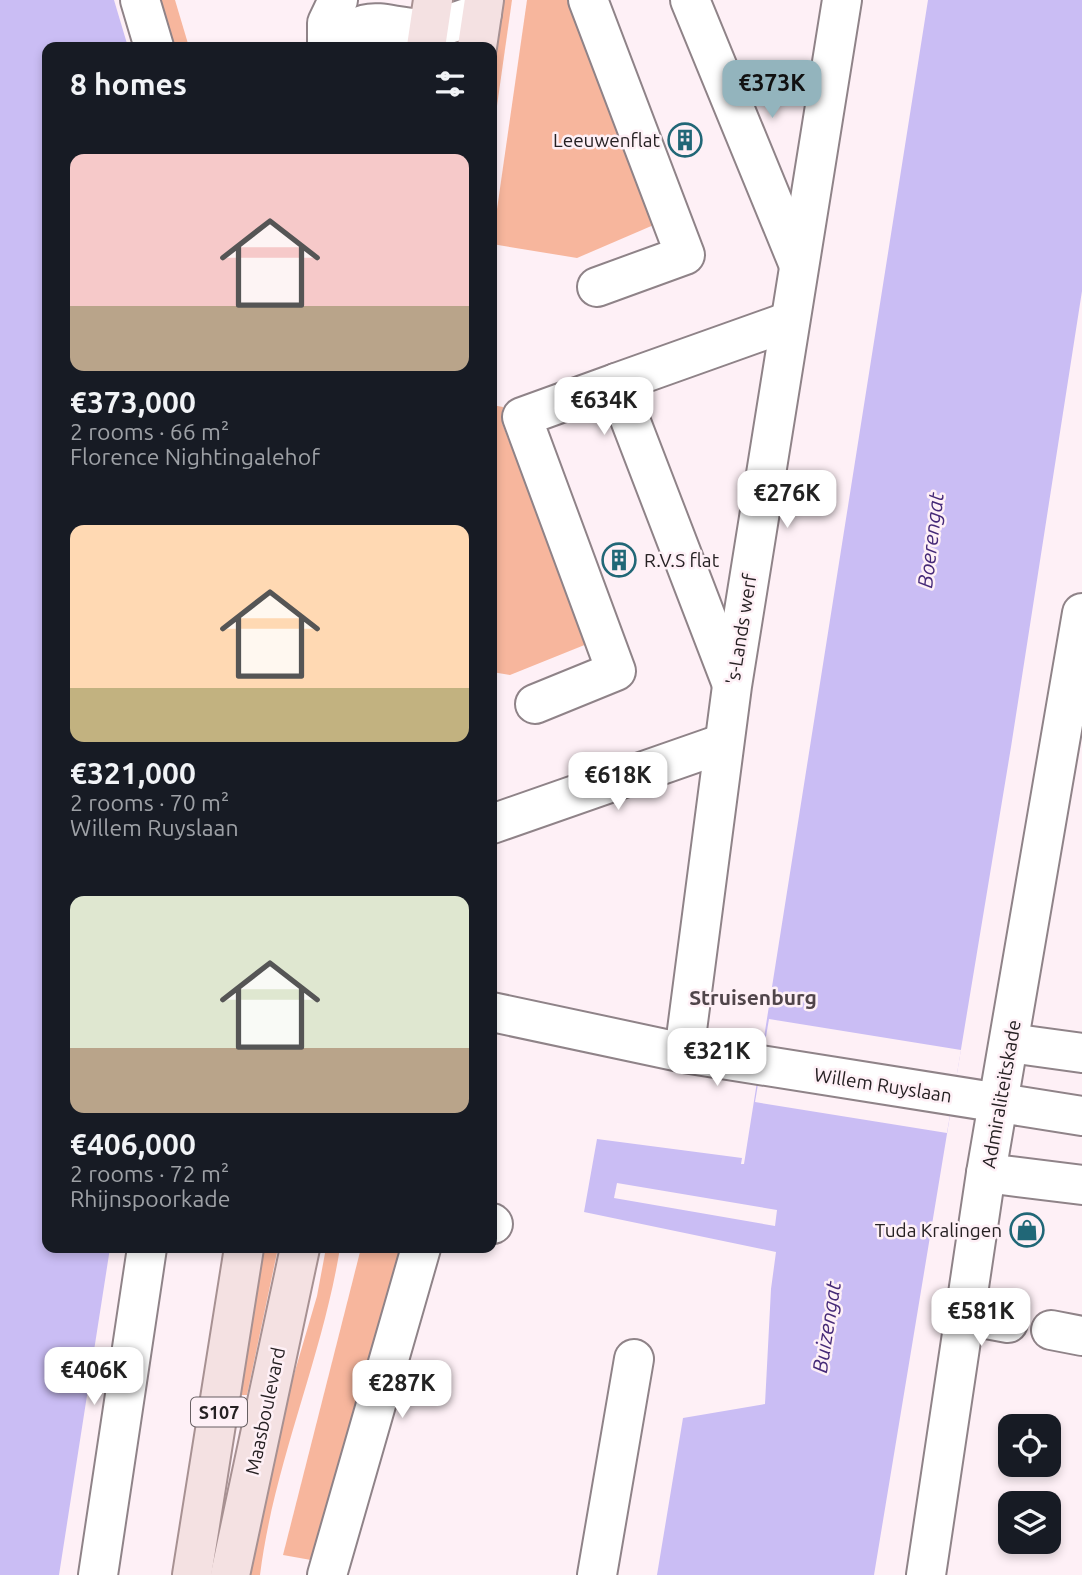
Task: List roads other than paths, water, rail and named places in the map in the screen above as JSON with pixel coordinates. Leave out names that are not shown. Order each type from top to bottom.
[{"type":"main road","name":"S107","points":[[192,1575],[243,1253]]},
{"type":"main road","name":"Maasboulevard","points":[[230,1575],[298,1253]]},
{"type":"street","points":[[140,0],[153,42]]},
{"type":"street","points":[[327,42],[327,23],[338,0]]},
{"type":"street","points":[[588,0],[685,255],[597,287]]},
{"type":"street","points":[[690,0],[798,263]]},
{"type":"street","name":"'s-Lands werf","points":[[684,1053],[732,685],[842,0]]},
{"type":"street","points":[[342,42],[353,28],[365,23],[429,25],[476,15]]},
{"type":"street","points":[[535,704],[617,671],[522,416],[790,321]]},
{"type":"street","points":[[616,383],[732,685]]},
{"type":"street","name":"Admiraliteitskade","points":[[926,1575],[986,1173],[1082,614]]},
{"type":"street","points":[[497,822],[724,743]]},
{"type":"street","name":"Willem Ruyslaan","points":[[497,1013],[684,1053],[1082,1116]]},
{"type":"street","name":"Willem Ruyslaan","points":[[497,1037],[684,1053]]},
{"type":"street","points":[[1010,1043],[1082,1053]]},
{"type":"street","points":[[986,1173],[1082,1185]]},
{"type":"street","points":[[98,1575],[146,1253]]},
{"type":"street","points":[[327,1575],[420,1253]]},
{"type":"street","points":[[965,1315],[1008,1323]]},
{"type":"street","points":[[597,1575],[634,1359]]},
{"type":"water","points":[[0,0],[114,0],[127,42],[42,42],[42,1253],[109,1253],[59,1575],[0,1575]]},
{"type":"water","points":[[928,0],[1082,0],[1082,291],[1011,747],[874,1575],[657,1575],[683,1418],[765,1404],[771,1289],[776,1252],[584,1212],[597,1139],[742,1158],[741,1164],[744,1164]],"holes":[[[617,1183],[777,1210],[775,1226],[614,1198]]]},
{"type":"place","name":"Leeuwenflat","points":[[685,140]]},
{"type":"place","name":"R.V.S flat","points":[[619,560]]},
{"type":"place","name":"Tuda Kralingen","points":[[1027,1230]]},
{"type":"district","name":"Struisenburg","points":[[753,997]]},
{"type":"water label","name":"Boerengat","points":[[930,540]]},
{"type":"water label","name":"Buizengat","points":[[826,1327]]}]
